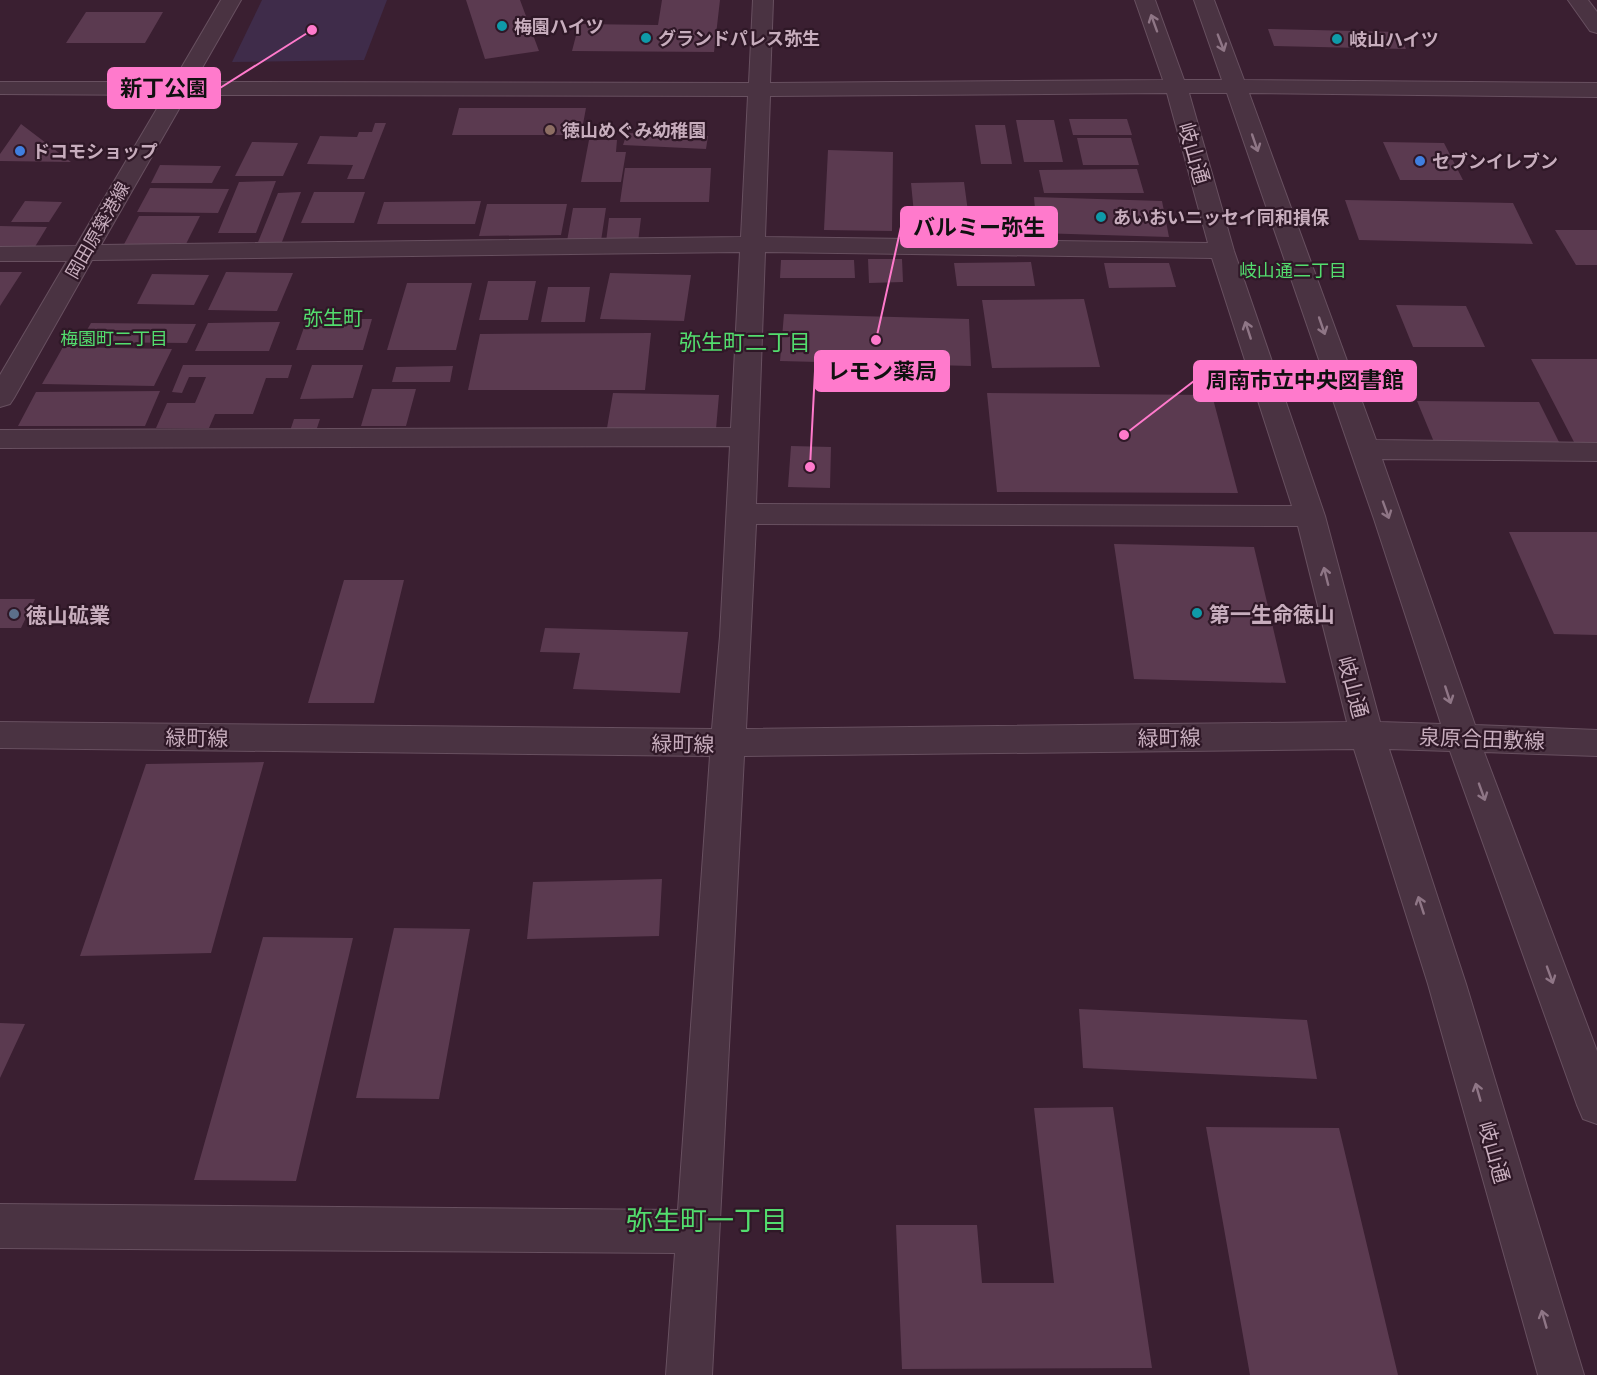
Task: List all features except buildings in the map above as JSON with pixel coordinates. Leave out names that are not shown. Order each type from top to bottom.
[{"type":"street","name":"岡田原築港線","points":[[0,398],[231,0]]},
{"type":"street","points":[[688,1375],[736,636],[763,0]]},
{"type":"street","name":"岐山通","points":[[1145,0],[1176,86],[1222,251],[1310,516],[1367,735],[1446,984],[1561,1375]]},
{"type":"street","points":[[1204,0],[1238,87],[1256,146],[1313,301],[1462,738],[1597,1105]]},
{"type":"street","points":[[1578,0],[1597,27]]},
{"type":"street","points":[[0,88],[760,90],[1176,86],[1597,90]]},
{"type":"street","points":[[0,254],[752,244],[1222,251]]},
{"type":"street","points":[[0,439],[745,437]]},
{"type":"street","points":[[1364,449],[1597,452]]},
{"type":"street","points":[[740,514],[1310,516]]},
{"type":"street","name":"緑町線","points":[[0,735],[728,743],[1367,735]]},
{"type":"street","name":"泉原合田敷線","points":[[1367,735],[1597,743]]},
{"type":"street","points":[[0,1226],[696,1233]]},
{"type":"shaded area","points":[[262,0],[387,0],[364,60],[232,62]]},
{"type":"place","name":"梅園ハイツ","points":[[502,26]]},
{"type":"place","name":"新丁公園","points":[[312,30]]},
{"type":"place","name":"グランドパレス弥生","points":[[646,38]]},
{"type":"place","name":"岐山ハイツ","points":[[1337,39]]},
{"type":"place","name":"徳山めぐみ幼稚園","points":[[550,130]]},
{"type":"place","name":"ドコモショップ","points":[[20,151]]},
{"type":"place","name":"セブンイレブン","points":[[1420,161]]},
{"type":"place","name":"あいおいニッセイ同和損保","points":[[1101,217]]},
{"type":"place","name":"バルミー弥生","points":[[876,340]]},
{"type":"place","name":"周南市立中央図書館","points":[[1124,435]]},
{"type":"place","name":"レモン薬局","points":[[810,467]]},
{"type":"place","name":"第一生命徳山","points":[[1197,613]]},
{"type":"place","name":"徳山砿業","points":[[14,614]]},
{"type":"district","name":"岐山通二丁目","points":[[1293,270]]},
{"type":"district","name":"弥生町","points":[[333,317]]},
{"type":"district","name":"梅園町二丁目","points":[[114,338]]},
{"type":"district","name":"弥生町二丁目","points":[[745,341]]},
{"type":"district","name":"弥生町一丁目","points":[[707,1219]]}]
